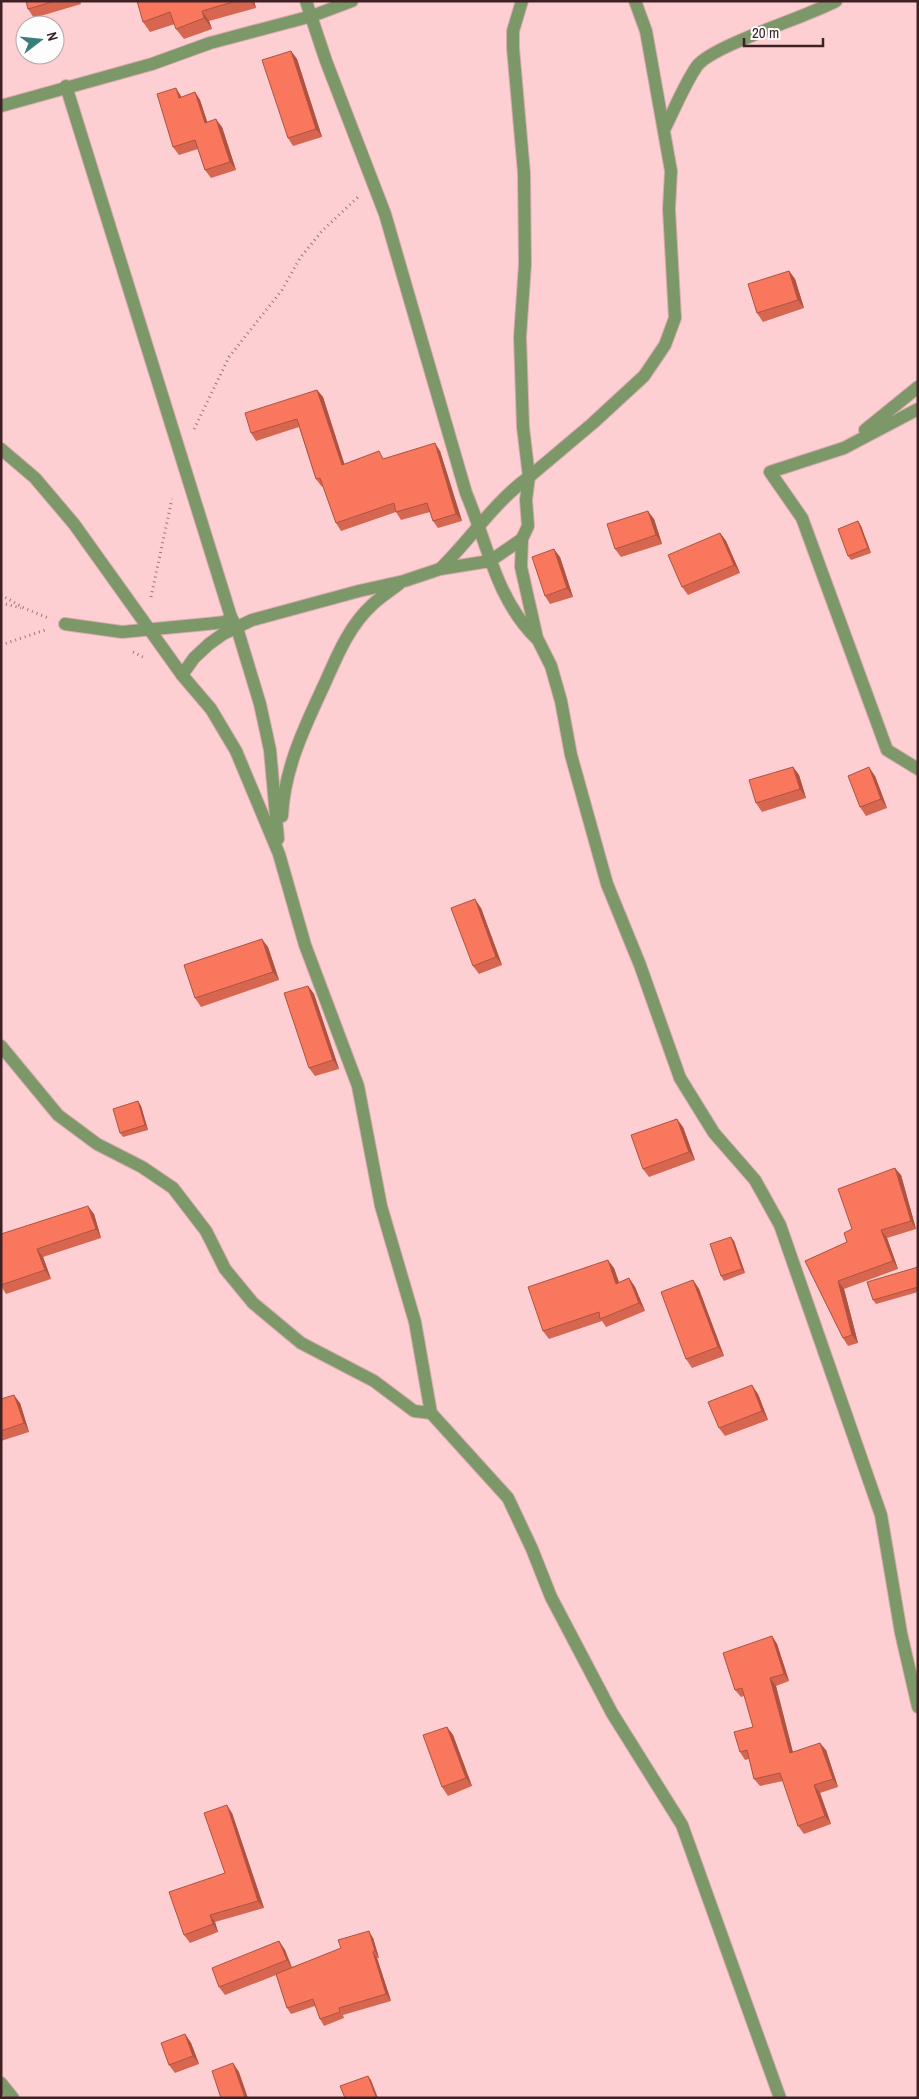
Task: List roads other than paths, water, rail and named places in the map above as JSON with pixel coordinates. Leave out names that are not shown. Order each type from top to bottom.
[{"type":"street","points":[[306,1],[326,61],[385,214],[466,493],[480,526],[490,561],[502,589],[526,628],[537,638]]},
{"type":"street","points":[[1,106],[66,86],[152,64],[210,43],[312,16],[352,1]]},
{"type":"street","points":[[522,1],[513,31],[524,173],[525,264],[520,338],[523,427],[529,477],[526,500],[528,526],[522,539],[521,567],[537,638],[551,666],[571,755],[607,884],[640,965],[680,1078],[714,1133],[755,1180],[780,1225],[881,1515],[901,1633],[918,1707]]},
{"type":"street","points":[[440,569],[480,526],[508,492],[594,423],[644,376],[664,345],[675,318],[670,208],[671,171],[665,128],[646,31],[635,1]]},
{"type":"street","points":[[665,128],[698,65],[718,51],[815,7],[836,1]]},
{"type":"street","points":[[66,86],[260,704],[270,750],[279,854]]},
{"type":"street","points":[[844,448],[918,387]]},
{"type":"street","points":[[918,409],[844,448],[770,472],[802,518],[886,750],[918,769]]},
{"type":"street","points":[[1,449],[35,478],[50,494],[182,675],[211,710],[236,751],[279,854],[305,945],[358,1086],[381,1206],[415,1322],[431,1413],[508,1498],[532,1549],[551,1597],[612,1713],[682,1825],[780,2098]]},
{"type":"street","points":[[65,624],[122,632],[148,628],[175,628],[225,622],[234,623],[261,618],[359,591],[404,581],[440,569],[490,561],[522,539]]},
{"type":"street","points":[[279,854],[282,802],[292,760],[337,654],[353,628],[371,605],[404,581]]},
{"type":"street","points":[[182,675],[194,658],[234,623]]},
{"type":"street","points":[[1,1046],[58,1115],[97,1144],[142,1167],[173,1188],[206,1231],[225,1268],[253,1303],[301,1343],[374,1381],[414,1411],[431,1413]]},
{"type":"street","points":[[1,2083],[13,2098]]}]
